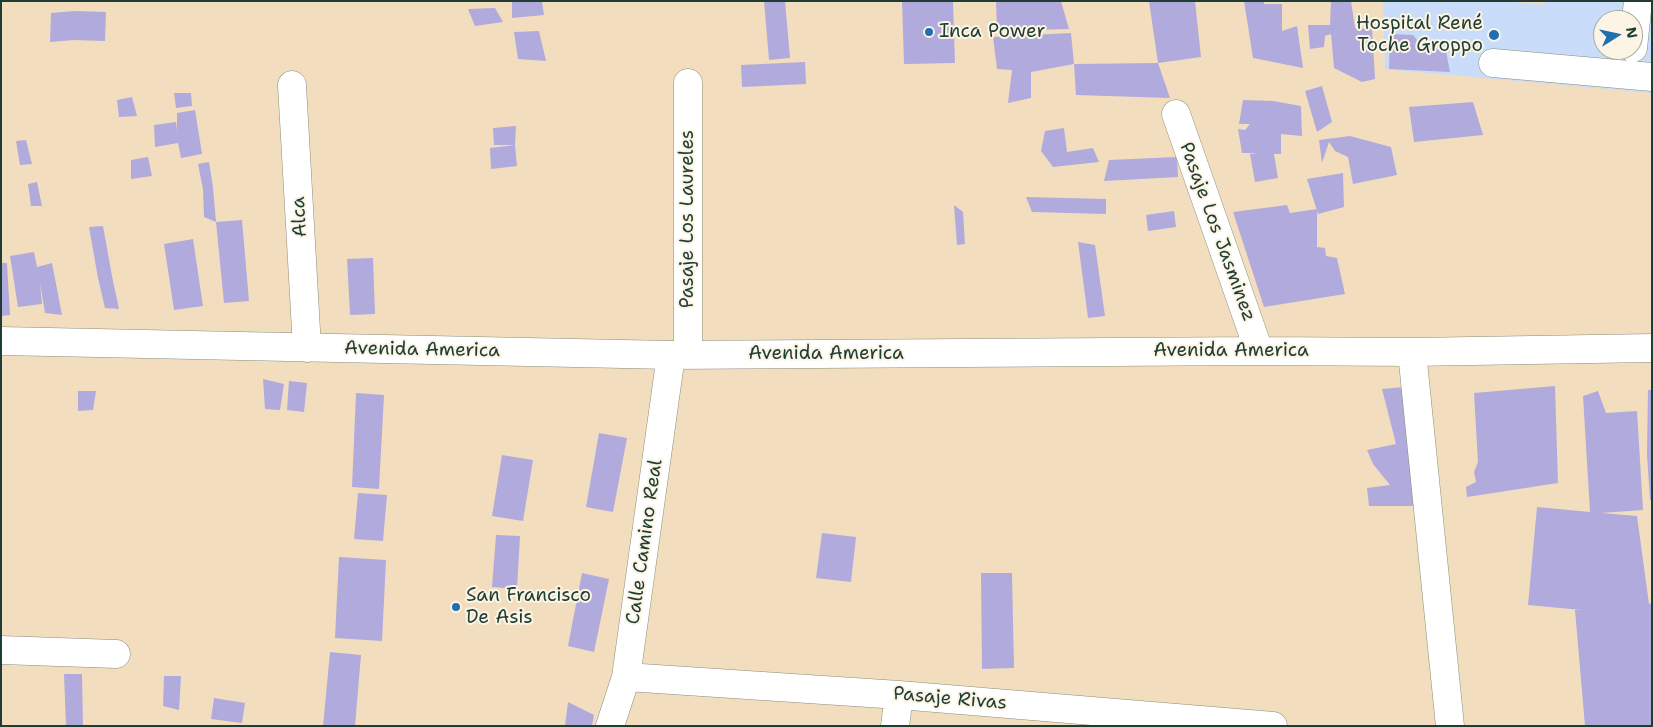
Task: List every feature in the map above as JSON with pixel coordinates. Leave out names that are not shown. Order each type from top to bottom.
[{"type":"street","points":[[1493,63],[1637,62],[1638,1]]},
{"type":"street","name":"Pasaje Los Laureles","points":[[679,355],[688,84]]},
{"type":"street","name":"Alca","points":[[292,85],[307,348]]},
{"type":"street","name":"Pasaje Los Jasminez","points":[[1176,114],[1259,351]]},
{"type":"street","name":"Avenida America","points":[[1,341],[679,355],[1259,351],[1412,352],[1652,348]]},
{"type":"street","points":[[1412,352],[1450,726]]},
{"type":"street","name":"Calle Camino Real","points":[[610,726],[626,677],[679,355]]},
{"type":"street","points":[[1,650],[116,654]]},
{"type":"street","name":"Pasaje Rivas","points":[[626,677],[899,695],[1273,726]]},
{"type":"street","points":[[895,726],[899,695]]},
{"type":"shaded area","name":"Hospital René Toche Groppo","points":[[1383,1],[1505,1],[1544,5],[1545,1],[1652,1],[1652,93],[1385,69]]},
{"type":"building","points":[[512,1],[542,1],[544,15],[512,18]]},
{"type":"building","points":[[764,1],[785,1],[790,58],[769,60]]},
{"type":"building","name":"Inca Power","points":[[902,1],[953,1],[955,63],[904,64]]},
{"type":"building","points":[[996,1],[1061,1],[1069,29],[997,31]]},
{"type":"building","points":[[1149,1],[1195,1],[1201,57],[1158,63]]},
{"type":"building","points":[[1244,1],[1264,1],[1264,4],[1282,4],[1282,31],[1297,26],[1303,68],[1253,58]]},
{"type":"building","points":[[1331,1],[1351,1],[1355,28],[1372,29],[1375,79],[1362,82],[1334,68],[1331,34],[1325,36],[1324,47],[1310,49],[1308,25],[1330,25]]},
{"type":"building","points":[[495,8],[503,22],[475,26],[468,9]]},
{"type":"building","points":[[75,11],[106,12],[105,41],[74,40],[50,42],[51,13]]},
{"type":"building","points":[[539,31],[546,61],[518,59],[514,32]]},
{"type":"building","points":[[1071,33],[1074,64],[1031,72],[1031,98],[1008,103],[1012,70],[997,69],[993,37]]},
{"type":"building","points":[[1390,34],[1413,35],[1422,46],[1446,51],[1450,72],[1389,69]]},
{"type":"building","points":[[805,62],[806,84],[742,87],[741,65]]},
{"type":"building","points":[[1158,63],[1170,98],[1076,95],[1074,64]]},
{"type":"building","points":[[1322,86],[1332,122],[1317,132],[1305,91]]},
{"type":"building","points":[[174,93],[191,93],[192,106],[176,108]]},
{"type":"building","points":[[132,97],[137,116],[119,117],[117,100]]},
{"type":"building","points":[[1243,100],[1273,101],[1301,106],[1302,136],[1281,134],[1281,154],[1274,154],[1278,178],[1255,182],[1250,154],[1258,153],[1242,153],[1238,129],[1245,130],[1250,124],[1239,124]]},
{"type":"building","points":[[1473,102],[1483,135],[1414,142],[1409,107]]},
{"type":"building","points":[[195,110],[202,154],[181,158],[178,143],[155,147],[154,125],[176,122],[177,131],[177,113]]},
{"type":"building","points":[[516,126],[515,145],[494,145],[493,128]]},
{"type":"building","points":[[1064,128],[1067,152],[1093,148],[1099,162],[1053,167],[1041,151],[1045,131]]},
{"type":"building","points":[[1350,136],[1391,147],[1397,175],[1353,184],[1348,157],[1335,151],[1329,142],[1322,163],[1319,140]]},
{"type":"building","points":[[26,140],[32,164],[20,165],[16,141]]},
{"type":"building","points":[[515,145],[517,166],[491,169],[490,148]]},
{"type":"building","points":[[148,157],[152,176],[131,179],[131,160]]},
{"type":"building","points":[[1177,157],[1178,177],[1104,181],[1109,160]]},
{"type":"building","points":[[209,162],[216,222],[204,217],[203,189],[198,164]]},
{"type":"building","points":[[1343,173],[1344,207],[1318,214],[1307,179]]},
{"type":"building","points":[[37,182],[42,206],[31,206],[28,184]]},
{"type":"building","points":[[1026,197],[1106,199],[1106,214],[1032,212]]},
{"type":"building","points":[[954,205],[963,212],[965,244],[957,245]]},
{"type":"building","points":[[1287,205],[1290,213],[1317,209],[1317,247],[1325,248],[1326,256],[1337,258],[1345,294],[1264,307],[1233,212]]},
{"type":"building","points":[[1174,211],[1176,227],[1148,231],[1146,215]]},
{"type":"building","points":[[242,220],[249,301],[224,303],[216,222]]},
{"type":"building","points":[[103,226],[119,309],[105,308],[98,278],[89,227]]},
{"type":"building","points":[[193,239],[203,306],[174,310],[164,244]]},
{"type":"building","points":[[1078,242],[1095,245],[1105,316],[1088,318]]},
{"type":"building","points":[[34,252],[37,267],[52,263],[62,315],[45,313],[40,283],[42,304],[18,307],[10,256]]},
{"type":"building","points":[[373,258],[375,314],[350,315],[347,259]]},
{"type":"building","points":[[1,263],[7,263],[10,315],[1,316]]},
{"type":"building","points":[[263,379],[284,384],[280,410],[265,409]]},
{"type":"building","points":[[289,381],[307,383],[304,412],[287,410]]},
{"type":"building","points":[[1555,386],[1558,483],[1467,497],[1466,487],[1476,482],[1474,472],[1478,462],[1474,393]]},
{"type":"building","points":[[1403,387],[1414,506],[1369,506],[1367,488],[1390,485],[1373,464],[1367,450],[1396,444],[1382,389]]},
{"type":"building","points":[[1648,390],[1652,390],[1652,500],[1650,500],[1647,454]]},
{"type":"building","points":[[78,391],[96,391],[93,410],[78,411]]},
{"type":"building","points":[[1598,391],[1606,413],[1637,411],[1643,510],[1601,513],[1637,516],[1649,604],[1652,603],[1652,726],[1585,726],[1575,610],[1581,610],[1528,605],[1537,507],[1590,512],[1583,396]]},
{"type":"building","points":[[356,393],[384,395],[379,489],[352,487]]},
{"type":"building","points":[[599,433],[627,438],[613,512],[586,507]]},
{"type":"building","points":[[502,455],[533,460],[523,521],[492,516]]},
{"type":"building","points":[[358,493],[387,495],[383,541],[354,539]]},
{"type":"building","points":[[822,533],[856,537],[851,582],[816,578]]},
{"type":"building","points":[[496,535],[520,536],[517,589],[492,587]]},
{"type":"building","points":[[339,557],[386,560],[382,641],[335,638]]},
{"type":"building","points":[[582,573],[609,579],[594,652],[568,646]]},
{"type":"building","points":[[981,573],[1012,573],[1014,668],[982,669]]},
{"type":"building","points":[[330,652],[361,655],[355,726],[323,726]]},
{"type":"building","points":[[64,674],[82,674],[83,726],[66,726]]},
{"type":"building","points":[[164,676],[181,676],[179,710],[163,706]]},
{"type":"building","points":[[214,698],[245,703],[242,723],[211,719]]},
{"type":"building","points":[[568,702],[594,715],[592,726],[565,726]]},
{"type":"place","name":"Inca Power","points":[[929,32]]},
{"type":"place","name":"Hospital René Toche Groppo","points":[[1494,35]]},
{"type":"place","name":"San Francisco De Asis","points":[[456,607]]}]
